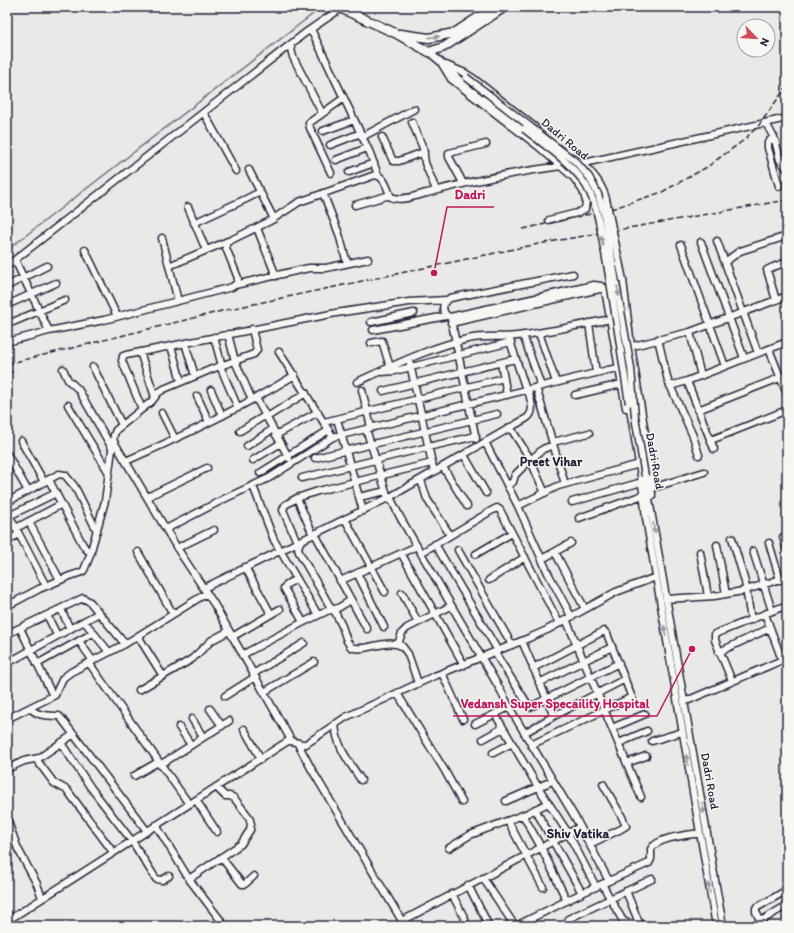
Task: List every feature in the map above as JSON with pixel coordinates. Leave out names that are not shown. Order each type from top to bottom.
[{"type":"main road","name":"Dadri Road","points":[[340,7],[395,33],[429,52]]},
{"type":"main road","points":[[395,33],[429,38],[454,33],[494,7]]},
{"type":"main road","points":[[429,52],[444,47],[505,7]]},
{"type":"street","points":[[7,266],[340,7]]},
{"type":"street","points":[[311,29],[374,162],[378,175],[383,179],[390,195],[393,198],[409,197],[463,183],[513,173],[561,166]]},
{"type":"street","points":[[291,44],[293,57],[322,113]]},
{"type":"street","name":"Dadri Road","points":[[429,52],[448,67],[458,72],[576,162],[589,177],[598,194],[604,214],[631,368],[635,417],[723,926]]},
{"type":"street","points":[[440,61],[451,79],[561,166],[580,185],[586,201],[586,205],[582,211],[549,220]]},
{"type":"street","name":"Dadri Road","points":[[448,67],[479,96],[506,114],[571,167],[583,181],[592,197],[598,216],[608,270],[640,482],[716,926]]},
{"type":"street","points":[[448,67],[465,73],[473,78],[588,168],[598,180],[604,192],[623,280],[631,346],[652,470],[651,510]]},
{"type":"street","points":[[331,173],[309,125],[310,122],[344,98]]},
{"type":"street","points":[[330,145],[361,135],[414,109]]},
{"type":"street","points":[[204,113],[236,171]]},
{"type":"street","points":[[584,163],[787,118]]},
{"type":"street","points":[[323,131],[354,120]]},
{"type":"street","points":[[412,122],[423,148],[425,163],[436,190]]},
{"type":"street","points":[[766,123],[774,137],[780,160],[787,169]]},
{"type":"street","points":[[382,137],[393,161],[399,161],[424,152]]},
{"type":"street","points":[[774,137],[768,142],[768,148],[779,186]]},
{"type":"street","points":[[463,183],[449,157],[449,153],[486,144]]},
{"type":"street","points":[[336,160],[367,148]]},
{"type":"street","points":[[349,172],[374,162]]},
{"type":"street","points":[[249,170],[274,219]]},
{"type":"street","points":[[169,266],[257,228],[274,219],[299,202],[378,175]]},
{"type":"street","points":[[194,223],[260,192]]},
{"type":"street","points":[[322,193],[339,234],[347,263]]},
{"type":"street","points":[[355,205],[390,195]]},
{"type":"street","points":[[188,207],[206,250]]},
{"type":"street","points":[[257,228],[276,276]]},
{"type":"street","points":[[725,262],[749,248],[787,236]]},
{"type":"street","points":[[162,238],[178,301]]},
{"type":"street","points":[[228,241],[226,243],[226,248],[238,278],[235,285]]},
{"type":"street","points":[[717,241],[758,353]]},
{"type":"street","points":[[701,242],[744,358]]},
{"type":"street","points":[[681,245],[726,366]]},
{"type":"street","points":[[85,250],[117,316]]},
{"type":"street","points":[[7,342],[178,301],[235,285],[309,268],[326,268],[368,259]]},
{"type":"street","points":[[15,260],[49,331]]},
{"type":"street","points":[[776,300],[768,270],[769,268],[787,262]]},
{"type":"street","points":[[7,286],[47,266]]},
{"type":"street","points":[[142,409],[122,361],[123,356],[126,355],[336,313],[412,302],[446,300],[573,274]]},
{"type":"street","points":[[7,305],[56,283]]},
{"type":"street","points":[[373,330],[449,318],[594,286],[601,286],[604,288],[640,482],[572,502]]},
{"type":"street","points":[[616,349],[690,332],[787,296]]},
{"type":"street","points":[[13,322],[65,300]]},
{"type":"street","points":[[446,300],[443,307],[444,312],[449,318],[478,446]]},
{"type":"street","points":[[412,302],[416,322]]},
{"type":"street","points":[[371,322],[414,313]]},
{"type":"street","points":[[379,372],[387,373],[458,356],[523,336],[610,319]]},
{"type":"street","points":[[589,323],[596,373]]},
{"type":"street","points":[[7,606],[46,586],[84,570],[91,553],[105,501],[113,440],[116,430],[161,391],[181,381],[253,355],[256,352],[252,329]]},
{"type":"street","points":[[690,332],[701,376]]},
{"type":"street","points":[[539,333],[556,382]]},
{"type":"street","points":[[228,334],[235,361],[254,399],[266,416],[291,463]]},
{"type":"street","points":[[523,336],[539,387],[565,484]]},
{"type":"street","points":[[214,337],[221,366],[238,408]]},
{"type":"street","points":[[357,382],[409,358],[476,337],[510,340]]},
{"type":"street","points":[[7,719],[53,696],[63,678],[71,672],[138,636],[173,614],[205,590],[245,567],[389,498],[527,418],[531,414],[532,407],[510,340]]},
{"type":"street","points":[[658,340],[670,386],[693,436],[699,455]]},
{"type":"street","points":[[371,343],[382,341],[390,367]]},
{"type":"street","points":[[670,386],[701,376],[787,342]]},
{"type":"street","points":[[185,343],[195,376]]},
{"type":"street","points":[[171,346],[181,381]]},
{"type":"street","points":[[769,349],[787,394]]},
{"type":"street","points":[[140,352],[155,397]]},
{"type":"street","points":[[279,352],[333,437]]},
{"type":"street","points":[[409,358],[434,472]]},
{"type":"street","points":[[383,391],[515,359]]},
{"type":"street","points":[[501,363],[507,395]]},
{"type":"street","points":[[93,367],[122,425]]},
{"type":"street","points":[[166,529],[269,478],[333,437],[341,434],[619,368]]},
{"type":"street","points":[[63,369],[68,380],[78,389],[100,430],[112,448]]},
{"type":"street","points":[[126,461],[238,408],[294,375]]},
{"type":"street","points":[[698,410],[787,375]]},
{"type":"street","points":[[324,422],[504,378]]},
{"type":"street","points":[[687,381],[714,449]]},
{"type":"street","points":[[575,395],[622,384]]},
{"type":"street","points":[[211,390],[222,416]]},
{"type":"street","points":[[362,390],[368,412],[371,444],[389,498],[524,733],[590,844],[609,881]]},
{"type":"street","points":[[240,431],[306,393]]},
{"type":"street","points":[[197,396],[209,422]]},
{"type":"street","points":[[68,405],[109,473]]},
{"type":"street","points":[[710,440],[787,410]]},
{"type":"street","points":[[247,446],[318,412]]},
{"type":"street","points":[[162,413],[175,439]]},
{"type":"street","points":[[314,458],[497,414]]},
{"type":"street","points":[[337,419],[363,511]]},
{"type":"street","points":[[510,427],[530,460],[545,492]]},
{"type":"street","points":[[260,473],[329,430]]},
{"type":"street","points":[[507,485],[513,482],[515,475],[543,449],[553,443],[589,433]]},
{"type":"street","points":[[302,478],[476,436]]},
{"type":"street","points":[[113,440],[177,548],[205,590],[291,740],[298,744],[302,745],[310,742],[346,717],[418,683],[522,641],[616,592],[656,577]]},
{"type":"street","points":[[21,441],[46,481],[56,493],[86,550],[91,553]]},
{"type":"street","points":[[485,442],[518,506],[568,618],[577,644],[641,797]]},
{"type":"street","points":[[253,460],[281,443]]},
{"type":"street","points":[[7,454],[28,491]]},
{"type":"street","points":[[464,455],[486,493]]},
{"type":"street","points":[[418,683],[408,654],[402,646],[398,644],[381,644],[359,648],[351,647],[347,641],[342,626],[299,552],[299,541],[284,515],[282,508],[284,505],[297,498],[318,491],[432,463]]},
{"type":"street","points":[[518,506],[545,492],[565,484],[636,465]]},
{"type":"street","points":[[443,467],[467,506]]},
{"type":"street","points":[[147,497],[207,468]]},
{"type":"street","points":[[652,488],[704,472]]},
{"type":"street","points":[[8,499],[28,491],[58,474],[66,475],[75,487],[97,531]]},
{"type":"street","points":[[421,480],[427,499],[450,535]]},
{"type":"street","points":[[253,486],[267,523],[280,550],[318,616]]},
{"type":"street","points":[[359,497],[386,491]]},
{"type":"street","points":[[46,586],[8,514],[56,493]]},
{"type":"street","points":[[579,518],[643,495]]},
{"type":"street","points":[[297,498],[314,534],[367,629]]},
{"type":"street","points":[[7,541],[29,522],[62,504]]},
{"type":"street","points":[[421,553],[497,508],[500,510],[559,623]]},
{"type":"street","points":[[345,519],[385,592]]},
{"type":"street","points":[[29,522],[60,580]]},
{"type":"street","points":[[177,548],[214,530]]},
{"type":"street","points":[[476,554],[512,533]]},
{"type":"street","points":[[732,538],[747,590],[751,620]]},
{"type":"street","points":[[783,538],[787,550]]},
{"type":"street","points":[[542,559],[571,543]]},
{"type":"street","points":[[768,543],[780,580]]},
{"type":"street","points":[[435,544],[496,652],[529,706],[533,707],[546,699],[619,663]]},
{"type":"street","points":[[717,545],[726,594]]},
{"type":"street","points":[[340,581],[417,546]]},
{"type":"street","points":[[458,550],[512,645]]},
{"type":"street","points":[[753,551],[772,611]]},
{"type":"street","points":[[138,552],[173,614]]},
{"type":"street","points":[[555,552],[584,609]]},
{"type":"street","points":[[700,552],[708,596]]},
{"type":"street","points":[[401,554],[464,665]]},
{"type":"street","points":[[489,580],[525,557]]},
{"type":"street","points":[[245,567],[271,614]]},
{"type":"street","points":[[357,573],[384,627]]},
{"type":"street","points":[[666,599],[726,594],[747,590],[787,578]]},
{"type":"street","points":[[297,579],[287,584],[284,588],[303,622]]},
{"type":"street","points":[[402,593],[418,622]]},
{"type":"street","points":[[7,634],[83,598],[89,601],[124,644]]},
{"type":"street","points":[[242,655],[303,622],[333,610],[351,600]]},
{"type":"street","points":[[732,681],[714,637],[716,633],[787,605]]},
{"type":"street","points":[[398,644],[402,633],[407,628],[451,606]]},
{"type":"street","points":[[61,608],[70,629]]},
{"type":"street","points":[[232,637],[280,609]]},
{"type":"street","points":[[7,654],[8,660],[12,661],[99,613]]},
{"type":"street","points":[[684,702],[785,659],[765,614]]},
{"type":"street","points":[[47,615],[57,635]]},
{"type":"street","points":[[84,622],[109,652]]},
{"type":"street","points":[[20,628],[53,696]]},
{"type":"street","points":[[719,652],[770,628]]},
{"type":"street","points":[[139,690],[197,655],[212,640],[229,631]]},
{"type":"street","points":[[531,745],[605,709],[633,700],[607,634],[604,631],[533,668]]},
{"type":"street","points":[[38,664],[93,632]]},
{"type":"street","points":[[138,636],[163,676]]},
{"type":"street","points":[[79,641],[91,662],[159,763],[189,804]]},
{"type":"street","points":[[522,641],[554,716]]},
{"type":"street","points":[[225,696],[254,675],[304,643]]},
{"type":"street","points":[[539,683],[612,647]]},
{"type":"street","points":[[264,692],[314,662]]},
{"type":"street","points":[[442,673],[463,719]]},
{"type":"street","points":[[524,733],[625,679]]},
{"type":"street","points":[[397,693],[442,765],[462,802]]},
{"type":"street","points":[[475,724],[509,706]]},
{"type":"street","points":[[30,708],[42,716],[59,716],[147,831]]},
{"type":"street","points":[[210,709],[222,726]]},
{"type":"street","points":[[495,714],[538,787],[599,885],[610,898],[623,921],[654,926]]},
{"type":"street","points":[[612,728],[645,714]]},
{"type":"street","points":[[192,720],[203,738]]},
{"type":"street","points":[[134,776],[191,745],[229,721]]},
{"type":"street","points":[[335,724],[337,740],[340,747],[361,780]]},
{"type":"street","points":[[179,727],[191,745]]},
{"type":"street","points":[[483,739],[503,728]]},
{"type":"street","points":[[244,729],[260,759]]},
{"type":"street","points":[[619,743],[647,731]]},
{"type":"street","points":[[652,741],[682,732]]},
{"type":"street","points":[[7,769],[24,761],[36,759],[74,734]]},
{"type":"street","points":[[7,921],[113,852],[291,740]]},
{"type":"street","points":[[61,743],[92,788],[132,841],[156,879],[162,880],[169,876]]},
{"type":"street","points":[[493,753],[512,743]]},
{"type":"street","points":[[298,744],[403,923],[468,885],[580,827]]},
{"type":"street","points":[[627,763],[646,756]]},
{"type":"street","points":[[36,759],[54,783],[67,790],[113,852]]},
{"type":"street","points":[[506,801],[552,781]]},
{"type":"street","points":[[590,844],[626,826],[622,816],[603,784]]},
{"type":"street","points":[[189,879],[241,844],[248,836],[251,827],[249,816],[234,798],[225,796],[216,787]]},
{"type":"street","points":[[196,800],[216,832]]},
{"type":"street","points":[[448,848],[470,836],[523,815],[548,803]]},
{"type":"street","points":[[535,809],[554,840],[582,893]]},
{"type":"street","points":[[523,815],[541,847],[567,900]]},
{"type":"street","points":[[7,819],[19,851],[36,882],[42,898]]},
{"type":"street","points":[[508,821],[543,887]]},
{"type":"street","points":[[156,825],[189,879],[225,926]]},
{"type":"street","points":[[483,878],[515,926],[567,900],[649,863],[651,859],[651,849],[654,845],[670,838],[700,833]]},
{"type":"street","points":[[221,857],[242,884],[245,884],[254,876]]},
{"type":"street","points":[[568,919],[652,879]]},
{"type":"street","points":[[468,885],[490,926]]},
{"type":"street","points":[[787,890],[756,908],[756,912],[762,924],[787,905]]},
{"type":"street","points":[[626,891],[640,924]]},
{"type":"street","points":[[452,894],[466,918]]},
{"type":"waterway","points":[[7,250],[322,7]]},
{"type":"waterway","points":[[600,926],[610,924],[627,926]]},
{"type":"railway","points":[[523,229],[608,210],[662,192],[707,167],[744,140],[759,125],[787,86]]},
{"type":"railway","points":[[7,364],[230,309],[538,244],[787,200]]},
{"type":"railway","points":[[7,373],[16,371]]},
{"type":"place","name":"Dadri","points":[[434,273]]},
{"type":"place","name":"Vedansh Super Specaility Hospital","points":[[692,649]]},
{"type":"district","name":"Preet Vihar","points":[[551,461]]},
{"type":"district","name":"Shiv Vatika","points":[[578,833]]}]
